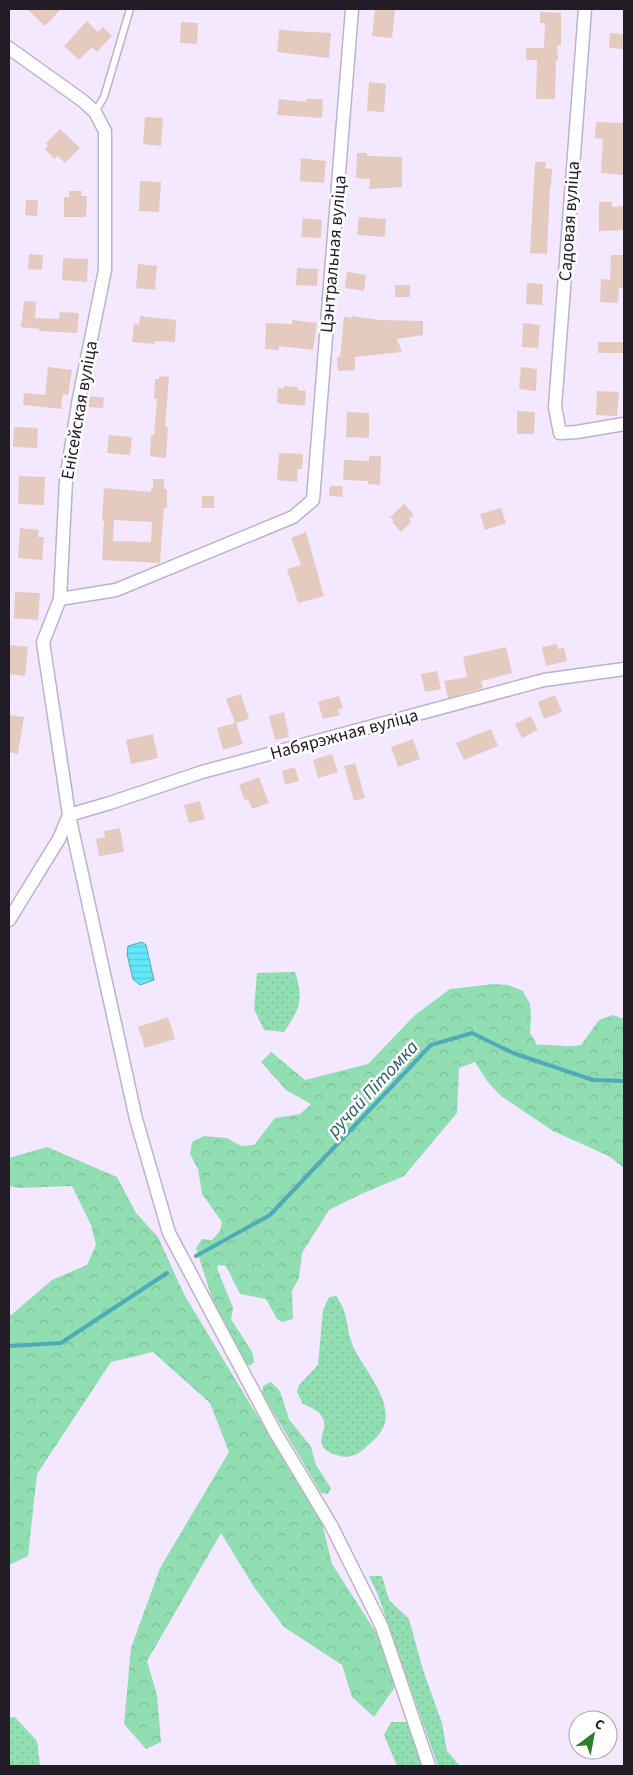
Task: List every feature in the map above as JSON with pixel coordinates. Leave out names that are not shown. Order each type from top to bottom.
[{"type":"street","name":"Цэнтральная вуліца","points":[[60,599],[116,590],[293,517],[313,500],[352,9]]},
{"type":"street","name":"Садовая вуліца","points":[[585,9],[555,407],[560,433],[624,424]]},
{"type":"street","name":"Енісейская вуліца","points":[[9,48],[83,101],[95,112],[105,131],[105,270],[79,398],[66,480],[60,599],[43,642],[68,815],[136,1119],[169,1233],[274,1432],[331,1525],[382,1627],[429,1766]]},
{"type":"street","name":"Набярэжная вуліца","points":[[68,815],[202,772],[544,680],[624,670]]},
{"type":"street","points":[[10,914],[59,839],[68,815]]},
{"type":"lane","points":[[95,112],[104,98],[130,9]]},
{"type":"green space","points":[[295,972],[300,997],[294,1017],[284,1032],[264,1030],[254,1009],[257,973]]},
{"type":"green space","points":[[494,984],[508,985],[523,991],[530,1004],[530,1033],[537,1045],[581,1045],[599,1020],[613,1015],[624,1019],[624,1168],[610,1157],[553,1131],[501,1096],[487,1081],[475,1062],[459,1068],[457,1113],[404,1176],[329,1210],[302,1253],[299,1278],[292,1291],[293,1319],[282,1322],[277,1319],[266,1299],[240,1294],[226,1266],[219,1265],[217,1268],[233,1308],[231,1319],[252,1352],[254,1362],[250,1366],[243,1362],[212,1298],[196,1248],[202,1239],[212,1240],[220,1231],[222,1222],[202,1194],[198,1169],[190,1154],[192,1142],[204,1136],[227,1138],[241,1146],[254,1145],[275,1118],[300,1114],[311,1104],[286,1090],[261,1062],[271,1052],[305,1080],[368,1064],[415,1015],[450,989]]},
{"type":"green space","points":[[47,1147],[117,1177],[136,1213],[158,1237],[185,1296],[322,1523],[332,1564],[377,1634],[395,1687],[374,1717],[352,1697],[342,1665],[284,1627],[254,1587],[221,1533],[147,1661],[157,1695],[161,1742],[146,1749],[124,1724],[131,1648],[160,1568],[229,1452],[210,1403],[153,1352],[111,1362],[37,1474],[28,1556],[9,1565],[9,1315],[52,1280],[87,1265],[96,1245],[91,1225],[72,1186],[20,1188],[9,1186],[9,1158]]},
{"type":"green space","points":[[336,1296],[343,1309],[353,1346],[376,1384],[385,1406],[386,1416],[384,1426],[376,1438],[361,1451],[348,1457],[336,1455],[326,1450],[322,1444],[323,1418],[316,1411],[303,1404],[297,1392],[299,1385],[318,1365],[323,1310],[329,1297]]},
{"type":"green space","points":[[271,1382],[280,1391],[289,1419],[311,1447],[316,1465],[331,1488],[328,1494],[321,1493],[262,1393],[263,1386]]},
{"type":"green space","points":[[369,1576],[382,1576],[389,1600],[409,1619],[423,1670],[442,1723],[447,1751],[460,1766],[438,1766],[378,1595]]},
{"type":"green space","points":[[15,1717],[37,1741],[40,1766],[9,1766],[9,1718]]},
{"type":"green space","points":[[391,1722],[407,1722],[422,1766],[397,1766],[384,1735]]},
{"type":"water","points":[[142,942],[146,945],[154,980],[140,985],[133,979],[127,954],[128,946]]},
{"type":"building","points":[[27,9],[61,9],[45,26]]},
{"type":"building","points":[[375,9],[395,10],[392,38],[372,36]]},
{"type":"building","points":[[540,12],[561,13],[561,45],[557,45],[558,60],[556,60],[555,99],[536,99],[537,60],[526,60],[526,48],[544,48],[545,23],[540,23]]},
{"type":"building","points":[[87,21],[98,32],[103,27],[112,36],[97,52],[92,47],[79,60],[64,46]]},
{"type":"building","points":[[181,22],[198,23],[197,44],[180,43]]},
{"type":"building","points":[[279,29],[331,33],[329,58],[277,52]]},
{"type":"building","points":[[610,33],[624,34],[624,49],[609,48]]},
{"type":"building","points":[[369,82],[386,84],[384,112],[367,111]]},
{"type":"building","points":[[279,99],[306,102],[306,99],[323,99],[322,118],[277,115]]},
{"type":"building","points":[[145,117],[163,118],[161,146],[143,144]]},
{"type":"building","points":[[596,122],[624,123],[624,175],[601,173],[603,139],[595,138]]},
{"type":"building","points":[[60,129],[80,148],[65,163],[58,156],[54,159],[45,149],[48,146],[46,143]]},
{"type":"building","points":[[357,153],[367,153],[367,156],[402,157],[402,187],[369,189],[370,179],[356,178]]},
{"type":"building","points":[[301,158],[326,161],[324,183],[300,181]]},
{"type":"building","points":[[535,162],[546,162],[545,168],[552,169],[547,254],[530,253]]},
{"type":"building","points":[[140,181],[161,182],[159,212],[139,211]]},
{"type":"building","points":[[69,191],[82,191],[81,196],[87,196],[86,217],[64,217],[64,197],[69,197]]},
{"type":"building","points":[[26,200],[38,200],[37,216],[25,215]]},
{"type":"building","points":[[599,202],[612,202],[612,207],[624,206],[624,230],[599,231]]},
{"type":"building","points":[[359,217],[386,219],[385,237],[357,235]]},
{"type":"building","points":[[303,218],[322,220],[321,238],[301,237]]},
{"type":"building","points":[[29,254],[43,255],[42,270],[28,269]]},
{"type":"building","points":[[611,255],[624,255],[624,288],[619,288],[618,303],[600,302],[601,279],[610,280]]},
{"type":"building","points":[[63,258],[88,259],[87,282],[62,280]]},
{"type":"building","points":[[138,264],[157,266],[155,290],[136,288]]},
{"type":"building","points":[[297,268],[318,269],[317,286],[296,285]]},
{"type":"building","points":[[347,272],[366,275],[364,291],[345,288]]},
{"type":"building","points":[[527,283],[543,284],[542,305],[526,304]]},
{"type":"building","points":[[395,285],[410,285],[410,297],[395,297]]},
{"type":"building","points":[[24,301],[36,302],[35,318],[59,319],[60,312],[79,313],[77,333],[39,331],[39,329],[21,327]]},
{"type":"building","points":[[140,316],[176,320],[175,342],[155,341],[155,344],[132,342],[134,324],[139,325]]},
{"type":"building","points":[[352,316],[380,320],[423,321],[423,335],[397,339],[402,352],[355,357],[355,370],[338,371],[337,357],[340,357],[344,317],[352,318]]},
{"type":"building","points":[[292,320],[317,323],[313,350],[279,346],[279,350],[265,349],[266,323],[292,324]]},
{"type":"building","points":[[523,323],[540,325],[538,348],[522,347]]},
{"type":"building","points":[[598,342],[624,342],[624,353],[598,353]]},
{"type":"building","points":[[48,367],[72,370],[68,395],[63,394],[61,409],[23,405],[24,393],[45,395]]},
{"type":"building","points":[[521,367],[537,369],[536,391],[519,389]]},
{"type":"building","points":[[159,376],[169,377],[165,427],[168,427],[166,458],[150,456],[151,435],[154,435],[157,399],[154,399],[155,379],[159,379]]},
{"type":"building","points":[[284,386],[298,387],[298,390],[306,391],[305,406],[277,403],[278,388],[284,389]]},
{"type":"building","points":[[597,391],[619,392],[617,416],[596,415]]},
{"type":"building","points":[[89,396],[104,398],[103,408],[88,407]]},
{"type":"building","points":[[517,411],[535,412],[534,434],[517,434]]},
{"type":"building","points":[[347,412],[369,413],[369,438],[346,437]]},
{"type":"building","points":[[14,427],[38,428],[37,448],[13,447]]},
{"type":"building","points":[[109,435],[132,437],[130,455],[107,453]]},
{"type":"building","points":[[279,453],[303,454],[302,469],[298,469],[297,482],[277,480]]},
{"type":"building","points":[[369,456],[381,456],[380,485],[368,484],[368,481],[343,480],[344,460],[369,461]]},
{"type":"building","points":[[19,476],[45,477],[44,505],[18,504]]},
{"type":"building","points":[[153,479],[164,479],[164,489],[167,489],[167,508],[164,508],[160,563],[102,560],[104,488],[151,492],[151,489],[153,489]],"holes":[[[114,520],[152,522],[151,542],[113,541]]]},
{"type":"building","points":[[330,486],[343,486],[342,497],[329,496]]},
{"type":"building","points":[[202,496],[214,496],[214,508],[202,508]]},
{"type":"building","points":[[404,504],[414,515],[409,519],[411,522],[401,532],[390,517]]},
{"type":"building","points":[[501,508],[506,523],[485,530],[480,514]]},
{"type":"building","points":[[20,528],[39,530],[38,537],[44,537],[42,560],[18,558]]},
{"type":"building","points":[[306,532],[324,596],[298,603],[287,569],[301,565],[291,538]]},
{"type":"building","points":[[15,592],[40,593],[38,620],[14,618]]},
{"type":"building","points":[[557,644],[558,649],[564,648],[567,661],[546,666],[542,647]]},
{"type":"building","points":[[9,645],[28,647],[25,676],[9,674]]},
{"type":"building","points":[[506,647],[512,673],[481,681],[483,688],[448,698],[444,681],[467,677],[463,657]]},
{"type":"building","points":[[437,671],[441,689],[425,692],[421,674]]},
{"type":"building","points":[[241,694],[249,719],[236,723],[243,744],[223,750],[217,728],[235,723],[226,699]]},
{"type":"building","points":[[555,695],[562,712],[544,719],[538,702]]},
{"type":"building","points":[[339,696],[343,708],[338,709],[340,715],[323,719],[318,702]]},
{"type":"building","points":[[284,712],[289,737],[275,740],[269,716]]},
{"type":"building","points":[[9,715],[24,717],[18,754],[9,752]]},
{"type":"building","points":[[531,716],[538,730],[522,738],[515,724]]},
{"type":"building","points":[[491,729],[498,746],[464,760],[456,743]]},
{"type":"building","points":[[153,734],[158,758],[131,764],[126,740]]},
{"type":"building","points":[[413,739],[420,759],[398,767],[391,747]]},
{"type":"building","points":[[332,754],[338,772],[318,778],[313,760]]},
{"type":"building","points":[[355,763],[365,798],[354,801],[344,766]]},
{"type":"building","points":[[295,767],[299,781],[285,785],[282,771]]},
{"type":"building","points":[[259,777],[269,803],[252,809],[248,799],[245,801],[239,785]]},
{"type":"building","points":[[200,801],[205,819],[189,823],[184,805]]},
{"type":"building","points":[[120,828],[124,852],[99,856],[96,839],[105,837],[104,831]]},
{"type":"building","points":[[168,1017],[175,1039],[145,1048],[138,1027]]},
{"type":"waterway","name":"ручай Пітомка","points":[[196,1256],[270,1215],[431,1045],[472,1033],[513,1053],[593,1080],[624,1081]]},
{"type":"waterway","name":"ручай Пітомка","points":[[9,1346],[61,1343],[167,1273]]}]
